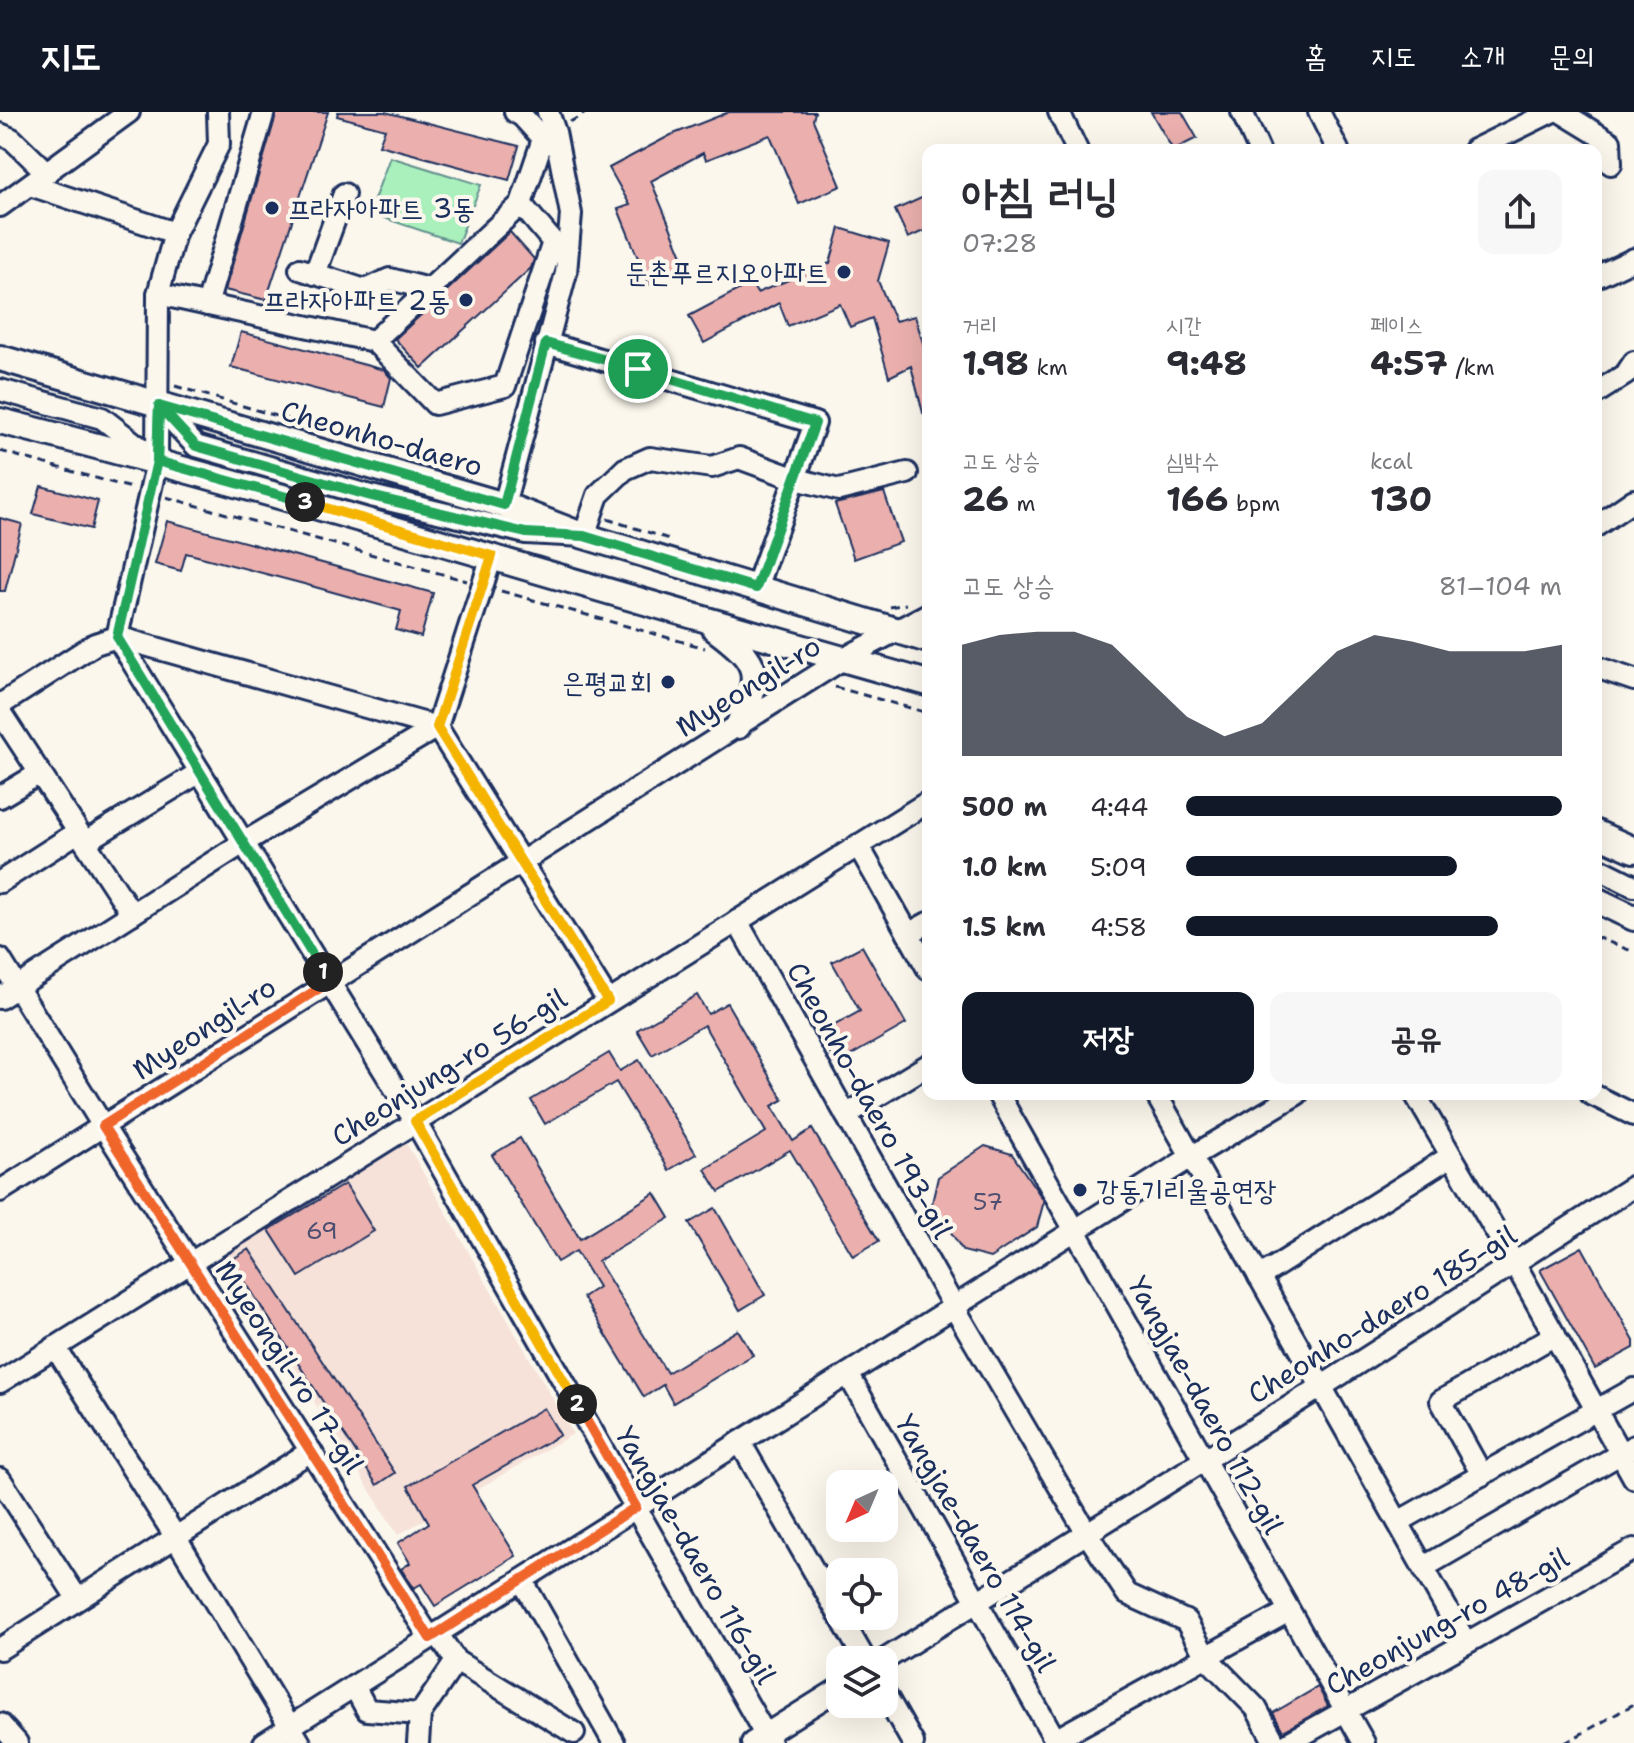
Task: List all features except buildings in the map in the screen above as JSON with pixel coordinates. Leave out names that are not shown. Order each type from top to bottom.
[{"type":"main road","name":"Cheonho-daero","points":[[0,358],[504,505],[584,536],[922,638]]},
{"type":"main road","points":[[0,421],[157,461],[922,681]]},
{"type":"main road","points":[[703,620],[739,647],[753,671],[755,683],[738,726]]},
{"type":"main road","points":[[1602,836],[1634,850]]},
{"type":"main road","points":[[1602,903],[1634,918]]},
{"type":"street","points":[[0,206],[129,112]]},
{"type":"street","points":[[117,637],[157,461],[158,294],[175,233],[219,144],[218,112]]},
{"type":"street","points":[[207,305],[264,112]]},
{"type":"street","points":[[374,341],[521,204],[543,139],[515,112]]},
{"type":"street","points":[[1059,112],[1074,144]]},
{"type":"street","points":[[1242,112],[1256,144]]},
{"type":"street","points":[[1319,112],[1335,144]]},
{"type":"street","points":[[1483,144],[1520,118],[1551,112]]},
{"type":"street","points":[[1561,112],[1615,137],[1611,164]]},
{"type":"street","points":[[504,505],[566,273],[571,214],[554,114]]},
{"type":"street","points":[[0,134],[12,139],[39,179],[175,233]]},
{"type":"street","points":[[344,194],[307,272],[365,290],[390,279],[429,289]]},
{"type":"street","points":[[158,294],[374,341],[435,404],[505,386],[553,242],[521,204]]},
{"type":"street","points":[[1602,274],[1634,259]]},
{"type":"street","points":[[546,343],[815,423],[756,588]]},
{"type":"street","points":[[1602,389],[1631,372]]},
{"type":"street","points":[[0,390],[102,418],[157,461]]},
{"type":"street","points":[[159,406],[196,446],[371,496],[526,533],[584,536],[598,495],[625,469],[650,458],[712,467],[739,458],[796,479],[839,490],[907,473]]},
{"type":"street","points":[[1602,522],[1634,500]]},
{"type":"street","points":[[9,992],[243,843],[437,727],[492,556]]},
{"type":"street","name":"Myeongil-ro","points":[[0,1191],[843,659],[895,631],[920,608]]},
{"type":"street","points":[[0,705],[95,644],[117,637],[437,727],[608,1001]]},
{"type":"street","name":"Yangjae-daero 116-gil","points":[[117,637],[415,1121],[636,1507],[762,1740]]},
{"type":"street","points":[[1602,669],[1634,680]]},
{"type":"street","points":[[0,712],[132,914]]},
{"type":"street","points":[[0,882],[200,772]]},
{"type":"street","points":[[0,797],[40,773]]},
{"type":"street","name":"Cheonjung-ro 56-gil","points":[[0,1382],[922,806]]},
{"type":"street","points":[[858,845],[922,958]]},
{"type":"street","points":[[1602,870],[1634,886]]},
{"type":"street","points":[[1602,890],[1634,912]]},
{"type":"street","name":"Cheonho-daero 193-gil","points":[[737,921],[954,1307],[1086,1532]]},
{"type":"street","points":[[908,934],[922,926]]},
{"type":"street","name":"Myeongil-ro 17-gil","points":[[0,959],[9,992],[103,1126],[311,1451],[434,1636],[456,1661]]},
{"type":"street","points":[[846,1115],[922,1069]]},
{"type":"street","points":[[1602,1099],[1634,1115]]},
{"type":"street","name":"Yangjae-daero 112-gil","points":[[1001,1100],[1364,1743]]},
{"type":"street","points":[[1159,1100],[1466,1643]]},
{"type":"street","points":[[264,1743],[295,1735],[354,1686],[1191,1157],[1287,1100]]},
{"type":"street","points":[[1418,1100],[1596,1410],[1627,1450],[1634,1478]]},
{"type":"street","points":[[1259,1277],[1451,1156]]},
{"type":"street","name":"Cheonho-daero 185-gil","points":[[898,1651],[1515,1264],[1631,1196]]},
{"type":"street","points":[[1482,1475],[1441,1401],[1555,1335]]},
{"type":"street","points":[[55,1347],[175,1536],[295,1735]]},
{"type":"street","name":"Yangjae-daero 114-gil","points":[[848,1374],[1056,1742],[1289,1611]]},
{"type":"street","points":[[1398,1522],[1634,1389]]},
{"type":"street","points":[[740,1442],[857,1646]]},
{"type":"street","points":[[1424,1567],[1627,1450]]},
{"type":"street","points":[[0,1649],[311,1451]]},
{"type":"street","points":[[0,1479],[77,1598]]},
{"type":"street","points":[[1086,1532],[1127,1594],[1186,1621],[1206,1657],[1256,1708],[1275,1743]]},
{"type":"street","name":"Cheonjung-ro 48-gil","points":[[1288,1743],[1634,1549]]},
{"type":"street","points":[[522,1580],[614,1743]]},
{"type":"street","points":[[418,1743],[420,1714],[456,1661],[574,1733]]},
{"type":"street","points":[[354,1686],[367,1710],[420,1714]]},
{"type":"street","points":[[762,1740],[826,1697]]},
{"type":"street","points":[[898,1717],[913,1743]]},
{"type":"street","points":[[555,1743],[600,1718]]},
{"type":"street","points":[[0,1724],[17,1743]]},
{"type":"path","points":[[886,607],[920,608]]},
{"type":"path","points":[[1602,939],[1634,952]]},
{"type":"path","points":[[1565,1743],[1634,1704]]},
{"type":"shaded area","points":[[405,1141],[573,1434],[398,1535],[222,1256]]},
{"type":"green space","points":[[390,157],[481,185],[458,243],[369,213]]},
{"type":"place","name":"프라자아파트 3동","points":[[272,208]]},
{"type":"place","name":"둔촌푸르지오아파트","points":[[844,272]]},
{"type":"place","name":"프라자아파트 2동","points":[[466,300]]},
{"type":"place","name":"은평교회","points":[[668,682]]},
{"type":"place","name":"강동기리울공연장","points":[[1080,1190]]},
{"type":"route","points":[[638,369],[546,343],[504,505],[159,406],[157,461],[117,637],[329,982],[103,1126],[430,1638],[636,1507],[415,1121],[608,1001],[437,727],[492,556],[157,461],[159,406],[196,446],[371,496],[526,533],[584,536],[756,588],[815,423],[638,369]]}]
